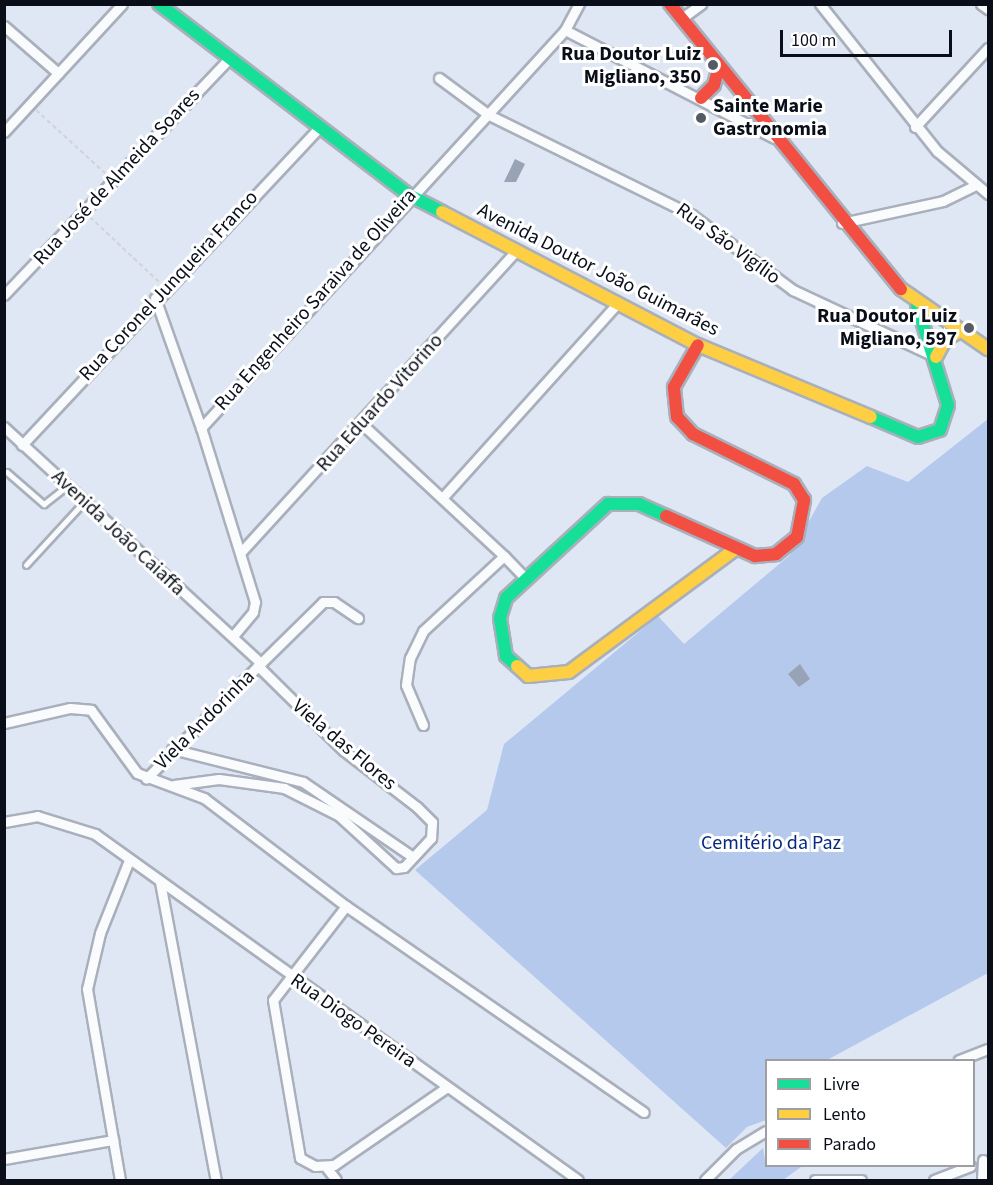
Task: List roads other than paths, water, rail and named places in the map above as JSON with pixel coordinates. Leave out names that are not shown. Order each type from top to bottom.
[{"type":"street","points":[[4,132],[122,4]]},
{"type":"street","name":"Avenida Doutor João Guimarães","points":[[159,4],[318,129],[409,195],[616,305],[698,345],[918,437],[934,434],[946,416],[936,357],[917,305]]},
{"type":"street","name":"Rua Engenheiro Saraiva de Oliveira","points":[[233,636],[255,607],[241,552],[201,428],[409,195],[489,115],[565,30],[579,4]]},
{"type":"street","points":[[670,4],[842,223],[917,305],[988,349]]},
{"type":"street","points":[[682,18],[701,4]]},
{"type":"street","points":[[820,4],[915,127],[988,194]]},
{"type":"street","points":[[981,4],[988,9]]},
{"type":"street","points":[[4,26],[58,73]]},
{"type":"street","points":[[565,30],[701,98],[774,138]]},
{"type":"street","points":[[915,127],[988,48]]},
{"type":"street","name":"Rua José de Almeida Soares","points":[[4,296],[229,59]]},
{"type":"street","points":[[701,98],[714,86],[719,66]]},
{"type":"street","name":"Rua São Vigílio","points":[[439,78],[489,115],[692,215],[793,290],[936,357]]},
{"type":"street","name":"Rua Coronel Junqueira Franco","points":[[22,445],[164,287],[318,129]]},
{"type":"street","points":[[842,223],[943,201],[976,185]]},
{"type":"street","name":"Rua Eduardo Vitorino","points":[[241,552],[363,425],[516,251]]},
{"type":"street","points":[[155,298],[201,428]]},
{"type":"street","points":[[444,496],[616,305]]},
{"type":"street","points":[[936,357],[945,340],[958,332]]},
{"type":"street","points":[[698,345],[674,387],[673,404],[681,424],[794,484],[804,500],[801,526],[784,550],[755,556],[734,550],[639,504],[620,502],[608,504],[524,577],[501,607],[501,642],[516,669],[528,676],[557,676],[580,667],[734,550]]},
{"type":"street","points":[[363,425],[444,496],[524,577]]},
{"type":"street","name":"Avenida João Caiaffa","points":[[4,427],[233,636]]},
{"type":"street","points":[[423,725],[406,685],[414,645],[434,616],[504,556]]},
{"type":"street","points":[[260,665],[323,602],[334,602],[358,618]]},
{"type":"street","name":"Viela Andorinha","points":[[146,779],[172,749],[260,665],[233,636]]},
{"type":"street","name":"Viela das Flores","points":[[260,665],[303,715],[432,822],[431,838],[413,857]]},
{"type":"street","points":[[4,723],[70,708],[91,710],[120,758],[146,779],[174,785],[241,824],[346,906],[644,1112]]},
{"type":"street","points":[[172,749],[303,782],[413,857],[396,868],[346,821],[285,788],[219,779],[174,785]]},
{"type":"street","name":"Rua Diogo Pereira","points":[[4,822],[37,816],[80,825],[578,1180]]},
{"type":"street","points":[[120,1180],[87,981],[129,860]]},
{"type":"street","points":[[160,882],[216,1180]]},
{"type":"street","points":[[346,906],[288,975],[273,1000],[273,1022],[296,1145],[306,1164],[326,1167],[447,1087]]},
{"type":"street","points":[[962,1059],[988,1049]]},
{"type":"street","points":[[705,1180],[736,1149],[765,1132]]},
{"type":"street","points":[[4,1159],[113,1140]]},
{"type":"street","points":[[979,1162],[982,1180]]},
{"type":"street","points":[[326,1167],[336,1180]]},
{"type":"street","points":[[934,1180],[966,1167]]},
{"type":"street","points":[[815,1180],[861,1180]]},
{"type":"lane","points":[[7,472],[46,504],[67,486]]},
{"type":"lane","points":[[26,565],[84,502]]},
{"type":"place","name":"Rua Doutor Luiz Migliano, 350","points":[[713,65]]},
{"type":"place","name":"Sainte Marie Gastronomia","points":[[701,118]]},
{"type":"place","name":"Rua Doutor Luiz Migliano, 597","points":[[969,328]]},
{"type":"park label","name":"Cemitério da Paz","points":[[771,843]]}]
